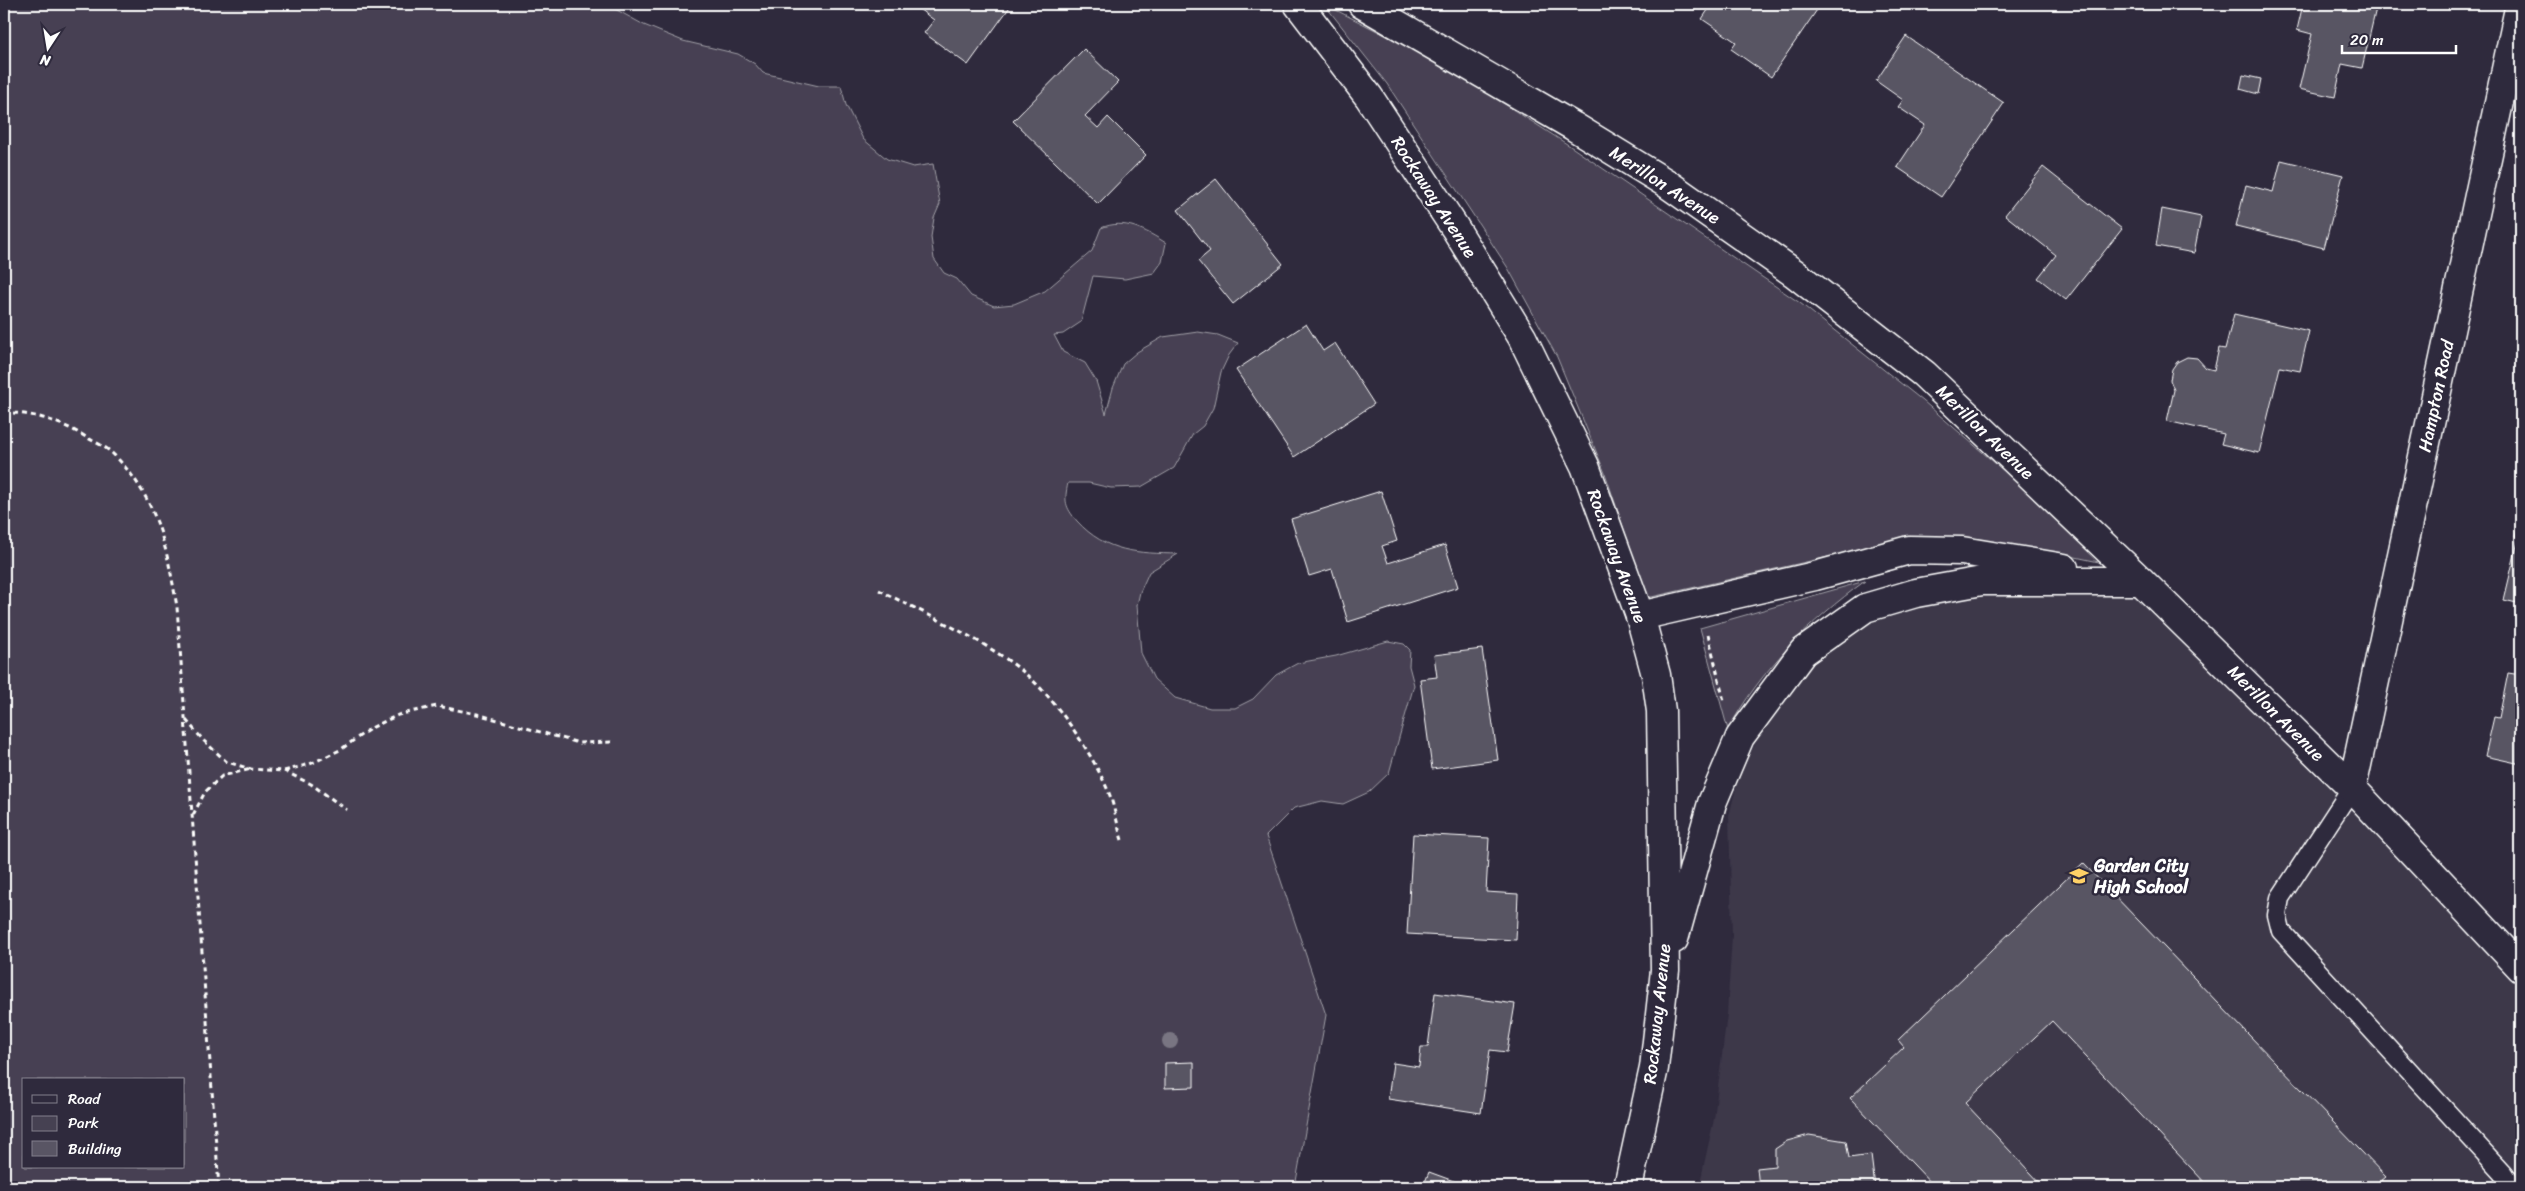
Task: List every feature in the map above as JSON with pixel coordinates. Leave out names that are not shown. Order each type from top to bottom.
[{"type":"street","name":"Rockaway Avenue","points":[[1298,4],[1369,97],[1455,228],[1522,337],[1585,466],[1640,616],[1656,675],[1661,711],[1665,970],[1654,1068],[1628,1187]]},
{"type":"street","name":"Merillon Avenue","points":[[1362,4],[1573,126],[1657,178],[1794,272],[1924,374],[2141,581],[2352,788],[2521,968]]},
{"type":"street","name":"Hampton Road","points":[[2352,788],[2520,4]]},
{"type":"street","points":[[1640,616],[1815,576],[1909,550],[1962,551],[2141,581]]},
{"type":"street","points":[[1665,970],[1712,803],[1740,737],[1803,652],[1866,608],[1916,593],[1982,581],[2141,581]]},
{"type":"lane","points":[[2352,788],[2280,898],[2276,915],[2281,932],[2496,1166],[2512,1187]]},
{"type":"path","points":[[4,413],[23,412],[67,425],[111,452],[145,492],[167,550],[177,607],[219,1187]]},
{"type":"path","points":[[880,590],[972,638],[1021,670],[1053,700],[1081,743],[1109,793],[1122,840]]},
{"type":"path","points":[[1706,628],[1726,706]]},
{"type":"path","points":[[186,720],[204,741],[227,762],[251,769],[284,770],[310,764],[340,750],[371,728],[398,714],[437,706],[477,714],[579,743],[612,742]]},
{"type":"path","points":[[193,816],[205,792],[222,776],[251,769]]},
{"type":"path","points":[[284,770],[311,784],[347,810]]},
{"type":"shaded area","name":"Garden City High School","points":[[1979,590],[2135,592],[2521,974],[2521,1187],[1699,1187],[1714,1119],[1727,1014],[1732,936],[1729,816],[1740,771],[1764,728],[1806,670],[1842,635],[1890,607]]},
{"type":"green space","points":[[4,4],[606,4],[644,25],[683,41],[738,54],[755,64],[763,73],[819,86],[841,86],[846,105],[863,139],[887,159],[913,167],[933,164],[940,204],[934,218],[931,237],[934,259],[944,273],[957,279],[971,296],[994,306],[1014,304],[1045,291],[1092,251],[1101,228],[1118,224],[1127,225],[1143,230],[1166,243],[1162,262],[1154,273],[1125,279],[1093,276],[1081,322],[1063,334],[1054,335],[1063,352],[1085,363],[1096,381],[1106,414],[1113,388],[1123,364],[1137,352],[1163,337],[1198,332],[1218,335],[1238,343],[1229,355],[1221,372],[1213,408],[1203,426],[1193,434],[1174,468],[1141,487],[1111,488],[1089,483],[1068,483],[1066,504],[1070,512],[1088,532],[1099,540],[1136,552],[1178,554],[1149,572],[1140,592],[1137,605],[1141,653],[1154,679],[1175,698],[1210,708],[1235,708],[1253,699],[1276,675],[1298,663],[1336,656],[1388,641],[1404,644],[1410,650],[1409,666],[1414,685],[1389,773],[1369,792],[1343,804],[1322,801],[1294,808],[1266,836],[1326,1015],[1295,1187],[4,1187]]},
{"type":"green space","points":[[1324,4],[1442,64],[1570,146],[1800,303],[1923,401],[2113,565],[2066,555],[1903,540],[1647,598],[1605,473],[1557,357],[1508,268],[1387,84]]},
{"type":"green space","points":[[1865,581],[1825,613],[1788,648],[1755,687],[1728,730],[1700,628]]},
{"type":"building","points":[[912,4],[1012,4],[968,65],[924,33],[934,20]]},
{"type":"building","points":[[1712,4],[1821,4],[1771,77],[1731,49],[1736,42],[1702,19]]},
{"type":"building","points":[[2303,4],[2377,4],[2362,68],[2342,64],[2335,97],[2299,89],[2312,34],[2297,30]]},
{"type":"building","points":[[1906,36],[2004,103],[1941,197],[1897,167],[1925,125],[1898,107],[1903,100],[1876,81]]},
{"type":"building","points":[[1084,49],[1118,82],[1085,116],[1098,128],[1108,117],[1146,155],[1098,204],[1013,121]]},
{"type":"building","points":[[2243,75],[2261,79],[2258,94],[2240,89]]},
{"type":"building","points":[[2281,160],[2343,175],[2324,248],[2236,226],[2246,185],[2273,192]]},
{"type":"building","points":[[2043,167],[2122,229],[2066,300],[2038,278],[2056,255],[2005,215]]},
{"type":"building","points":[[1216,179],[1283,264],[1233,304],[1198,261],[1210,251],[1178,210]]},
{"type":"building","points":[[2162,209],[2201,217],[2194,253],[2156,246]]},
{"type":"building","points":[[2234,314],[2309,331],[2300,371],[2280,367],[2259,453],[2221,444],[2224,434],[2167,421],[2174,390],[2170,380],[2172,369],[2177,362],[2187,357],[2197,358],[2206,368],[2214,370],[2219,348],[2225,349]]},
{"type":"building","points":[[1306,324],[1323,351],[1335,343],[1374,404],[1294,457],[1236,370]]},
{"type":"building","points":[[1381,491],[1397,541],[1382,546],[1388,563],[1445,545],[1458,587],[1348,622],[1332,569],[1309,576],[1291,519]]},
{"type":"building","points":[[2521,512],[2521,604],[2504,600],[2519,537],[2515,536]]},
{"type":"building","points":[[1482,649],[1498,760],[1432,769],[1420,679],[1437,677],[1434,655]]},
{"type":"building","points":[[2508,673],[2521,675],[2521,764],[2485,756],[2494,717],[2499,718]]},
{"type":"building","points":[[1413,834],[1489,838],[1486,892],[1518,894],[1516,940],[1407,934]]},
{"type":"building","points":[[2083,863],[2386,1177],[2381,1181],[2387,1187],[2209,1187],[2052,1021],[1965,1103],[2044,1187],[1935,1187],[1850,1098],[1904,1047],[1898,1040]]},
{"type":"building","points":[[1435,993],[1515,1004],[1507,1052],[1490,1050],[1481,1113],[1388,1099],[1393,1063],[1419,1067],[1421,1047],[1428,1047]]},
{"type":"building","points":[[1194,1062],[1194,1087],[1165,1088],[1165,1063]]},
{"type":"building","points":[[1809,1135],[1846,1141],[1849,1158],[1871,1155],[1875,1187],[1759,1187],[1757,1168],[1775,1166],[1775,1149],[1787,1141]]},
{"type":"building","points":[[1429,1172],[1470,1187],[1423,1187]]},
{"type":"place","name":"Garden City High School","points":[[2079,876]]}]
